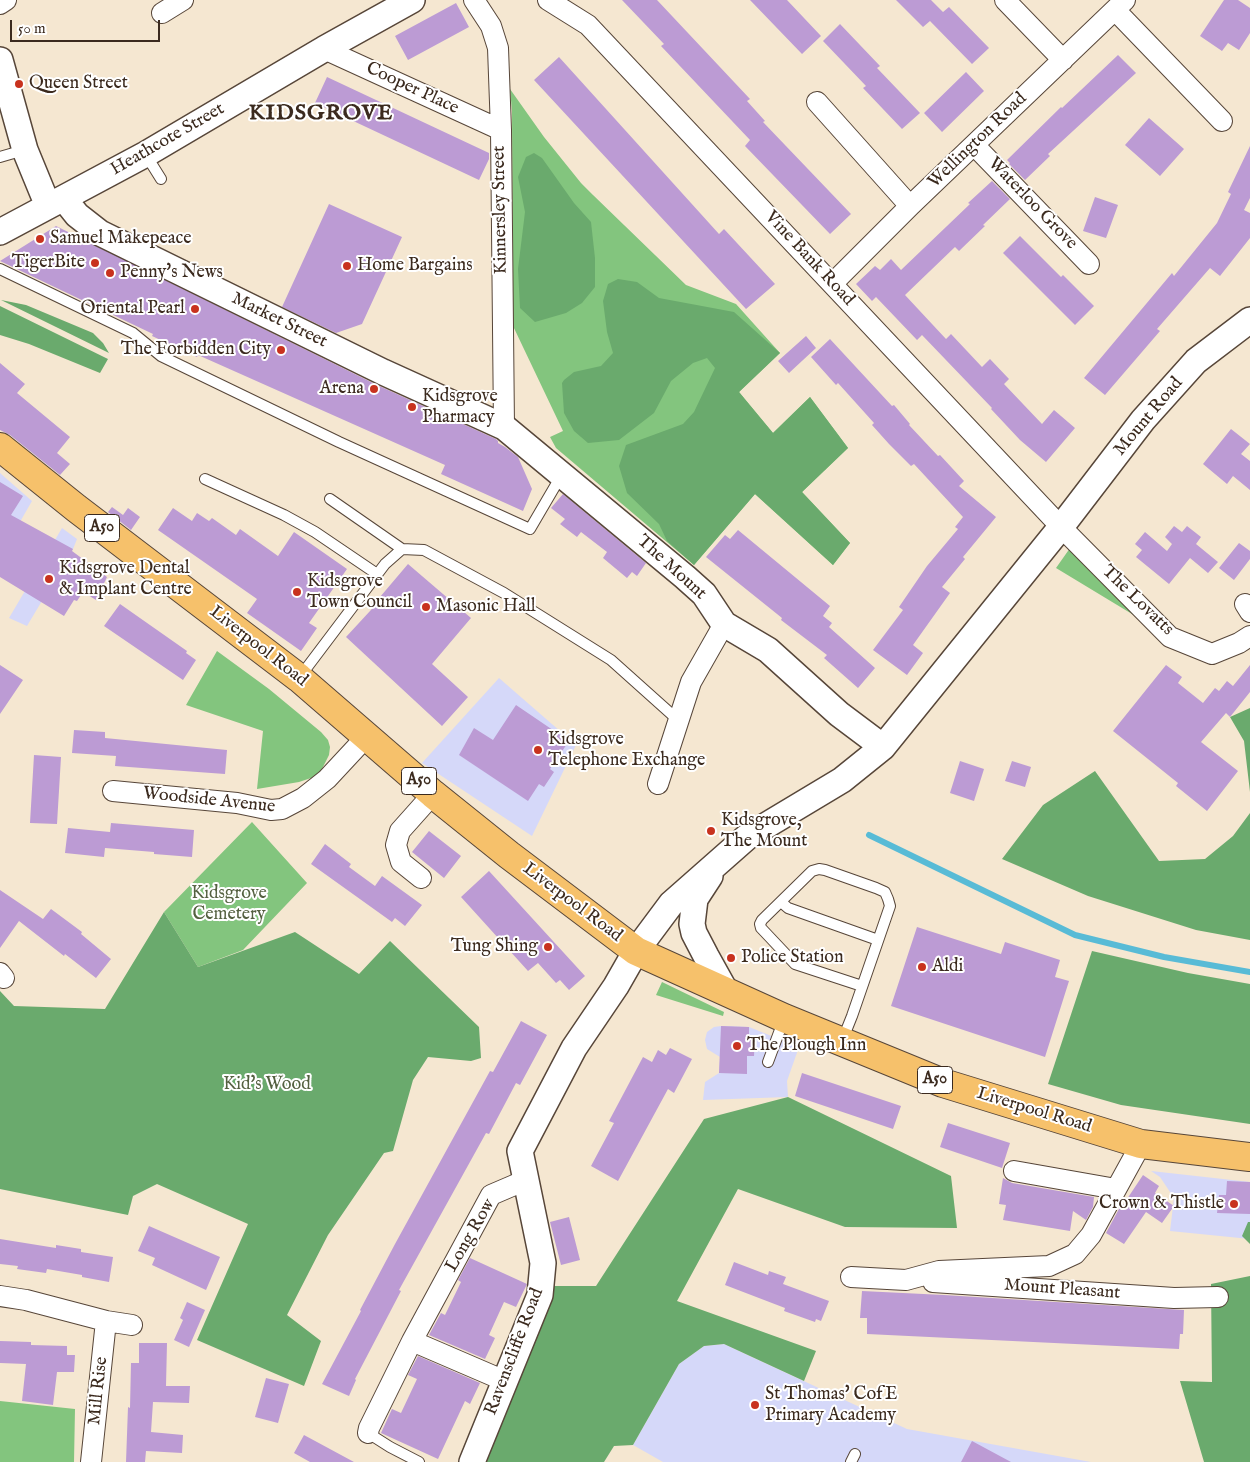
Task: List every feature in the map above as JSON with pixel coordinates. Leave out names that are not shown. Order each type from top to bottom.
[{"type":"main road","name":"Liverpool Road","points":[[0,447],[76,508],[299,678],[433,794],[509,855],[636,951],[784,1018],[943,1083],[1141,1144],[1250,1157]]},
{"type":"street","points":[[0,4],[6,0]]},
{"type":"street","points":[[162,13],[183,0]]},
{"type":"street","name":"Heathcote Street","points":[[0,232],[146,154],[324,49],[412,0]]},
{"type":"street","name":"Kinnersley Street","points":[[474,0],[491,26],[498,48],[501,130],[504,427]]},
{"type":"street","name":"Vine Bank Road","points":[[548,0],[588,25],[1061,527]]},
{"type":"street","points":[[1005,0],[1063,60]]},
{"type":"street","points":[[1120,5],[1222,121]]},
{"type":"street","name":"Wellington Road","points":[[832,284],[910,206],[1120,5]]},
{"type":"street","name":"Cooper Place","points":[[324,49],[501,130]]},
{"type":"street","name":"Market Street","points":[[0,60],[25,150],[34,175],[57,202],[71,208],[100,234],[383,372],[504,427]]},
{"type":"street","points":[[817,102],[910,206]]},
{"type":"street","name":"Waterloo Grove","points":[[974,145],[1089,264]]},
{"type":"street","name":"Mount Road","points":[[1061,527],[1143,420],[1196,361],[1250,320]]},
{"type":"street","name":"The Mount","points":[[504,427],[698,588],[724,624],[768,650],[839,714],[883,747]]},
{"type":"street","points":[[526,1180],[520,1151],[574,1048],[616,986],[636,951],[671,904],[746,837],[842,780],[883,747],[1061,527]]},
{"type":"street","name":"The Lovatts","points":[[1061,527],[1170,637],[1212,654],[1239,643],[1250,636]]},
{"type":"street","points":[[658,784],[691,682],[724,624]]},
{"type":"street","name":"Woodside Avenue","points":[[113,791],[237,803],[272,810],[282,809],[304,798],[327,779],[367,736]]},
{"type":"street","points":[[421,878],[401,862],[396,845],[400,831],[433,794]]},
{"type":"street","points":[[719,861],[696,899],[692,924],[702,948],[726,992]]},
{"type":"street","name":"Mount Pleasant","points":[[906,1280],[939,1271],[1049,1266],[1075,1254],[1091,1235],[1141,1144]]},
{"type":"street","points":[[1014,1172],[1116,1189]]},
{"type":"street","name":"Long Row","points":[[368,1433],[412,1340],[490,1195],[526,1180]]},
{"type":"street","name":"Ravenscliffe Road","points":[[472,1462],[540,1295],[543,1263],[526,1180]]},
{"type":"street","name":"Mount Pleasant","points":[[851,1277],[1174,1298],[1218,1297]]},
{"type":"street","points":[[0,1296],[26,1300],[132,1326]]},
{"type":"street","name":"Mill Rise","points":[[91,1462],[106,1321]]},
{"type":"street","points":[[412,1340],[505,1381]]},
{"type":"lane","points":[[0,157],[25,150]]},
{"type":"lane","points":[[146,154],[162,179]]},
{"type":"lane","points":[[0,269],[133,333],[161,356],[339,442],[530,529],[562,475]]},
{"type":"lane","points":[[205,479],[307,528],[377,574]]},
{"type":"lane","points":[[330,499],[402,549],[424,550],[504,593],[611,660],[678,720]]},
{"type":"lane","points":[[299,678],[377,574],[402,549]]},
{"type":"lane","points":[[842,1042],[862,986],[890,906],[884,892],[876,888],[819,869],[812,871],[762,920],[761,928],[795,964],[862,986]]},
{"type":"lane","points":[[781,902],[788,908],[878,940]]},
{"type":"lane","points":[[768,1062],[784,1018]]},
{"type":"lane","points":[[368,1433],[419,1462]]},
{"type":"shaded area","points":[[0,473],[32,501],[9,541],[0,536]]},
{"type":"shaded area","points":[[62,528],[77,539],[73,549],[27,626],[9,618]]},
{"type":"shaded area","points":[[499,678],[576,745],[532,836],[422,763]]},
{"type":"shaded area","points":[[714,1027],[749,1027],[799,1047],[787,1081],[788,1097],[703,1100],[705,1082],[719,1073],[720,1057],[707,1049],[705,1040],[707,1032]]},
{"type":"shaded area","points":[[1151,1171],[1250,1182],[1250,1239],[1170,1231],[1174,1198],[1160,1177]]},
{"type":"shaded area","name":"St Thomas' CofE Primary Academy","points":[[724,1344],[907,1429],[1091,1462],[663,1462],[633,1445],[679,1364],[704,1346]]},
{"type":"green space","points":[[510,89],[544,137],[593,195],[686,285],[736,304],[780,353],[739,392],[773,433],[810,397],[848,448],[802,492],[850,543],[833,565],[755,494],[694,565],[556,448],[550,437],[563,431],[513,326],[512,111]]},
{"type":"green space","points":[[534,153],[542,158],[574,203],[591,222],[595,258],[595,287],[582,303],[566,313],[535,322],[520,308],[518,269],[525,212],[518,177],[526,157]]},
{"type":"green space","points":[[618,279],[637,282],[659,298],[734,312],[780,353],[739,392],[773,433],[810,397],[848,448],[802,492],[850,543],[833,565],[755,494],[694,565],[667,541],[659,524],[627,493],[619,466],[626,445],[683,424],[694,412],[715,368],[707,358],[693,363],[671,381],[654,413],[619,440],[588,443],[574,431],[564,413],[562,383],[574,372],[601,366],[613,353],[607,332],[603,301],[608,284]]},
{"type":"green space","points":[[1,300],[26,305],[93,333],[103,343],[109,353]]},
{"type":"green space","points":[[0,306],[108,359],[100,373],[29,344],[0,335]]},
{"type":"green space","points":[[1075,541],[1170,637],[1056,568]]},
{"type":"green space","points":[[217,651],[269,689],[328,740],[330,747],[329,755],[320,773],[299,782],[257,789],[263,731],[186,705]]},
{"type":"green space","points":[[1250,708],[1250,792],[1244,741],[1230,717]]},
{"type":"green space","points":[[1095,771],[1159,861],[1205,859],[1233,836],[1250,813],[1250,940],[1196,930],[1088,896],[1002,859],[1043,805]]},
{"type":"green space","name":"Kidsgrove Cemetery","points":[[252,822],[307,883],[243,950],[198,967],[164,912]]},
{"type":"green space","name":"Kid's Wood","points":[[164,912],[198,967],[295,932],[359,974],[390,941],[479,1027],[481,1058],[471,1061],[428,1057],[413,1080],[393,1151],[384,1153],[328,1235],[287,1315],[321,1341],[304,1386],[197,1340],[248,1224],[157,1184],[133,1196],[128,1215],[0,1189],[0,991],[14,1006],[105,1009]]},
{"type":"green space","points":[[1092,951],[1188,973],[1250,984],[1250,1124],[1121,1105],[1048,1084]]},
{"type":"green space","points":[[662,982],[724,1012],[723,1016],[656,995]]},
{"type":"green space","points":[[788,1097],[951,1176],[957,1228],[845,1227],[738,1189],[677,1301],[816,1351],[804,1381],[724,1344],[704,1346],[679,1364],[633,1445],[614,1446],[604,1462],[472,1462],[541,1286],[596,1286],[704,1119]]},
{"type":"green space","points":[[1248,1222],[1250,1222],[1250,1244],[1242,1236]]},
{"type":"green space","points":[[1250,1276],[1250,1462],[1204,1462],[1180,1381],[1212,1382],[1211,1284]]},
{"type":"green space","points":[[0,1401],[75,1409],[74,1462],[0,1462]]},
{"type":"building","points":[[622,0],[657,0],[750,99],[747,101],[765,121],[763,122],[851,214],[830,234],[745,146],[750,140],[661,46],[664,44]]},
{"type":"building","points":[[750,0],[787,0],[821,36],[802,54]]},
{"type":"building","points":[[896,0],[931,0],[943,12],[949,7],[989,48],[972,64],[930,21],[923,27]]},
{"type":"building","points":[[1224,0],[1238,0],[1250,8],[1250,33],[1239,50],[1228,43],[1222,51],[1200,36]]},
{"type":"building","points":[[456,3],[469,27],[408,60],[395,36]]},
{"type":"building","points":[[840,24],[880,66],[877,68],[920,113],[902,129],[863,88],[866,86],[823,41]]},
{"type":"building","points":[[1118,55],[1136,73],[1048,154],[1050,156],[1025,180],[1007,160]]},
{"type":"building","points":[[559,57],[719,234],[724,229],[775,284],[746,309],[534,80]]},
{"type":"building","points":[[966,72],[984,91],[942,132],[924,113]]},
{"type":"building","points":[[327,77],[489,153],[489,159],[479,180],[315,103]]},
{"type":"building","points":[[1149,118],[1184,149],[1160,176],[1125,145]]},
{"type":"building","points":[[1250,146],[1250,198],[1244,210],[1250,213],[1250,238],[1220,276],[1210,268],[1157,329],[1160,331],[1105,395],[1084,378],[1172,273],[1174,276],[1217,223],[1231,194],[1228,192]]},
{"type":"building","points":[[992,181],[1010,199],[959,251],[955,247],[905,295],[946,339],[951,334],[982,367],[990,359],[1009,379],[1004,384],[1042,424],[1054,410],[1075,428],[1046,462],[1020,440],[922,335],[917,340],[876,297],[872,301],[856,284],[875,266],[880,270],[891,259],[901,270]]},
{"type":"building","points":[[1095,197],[1118,205],[1106,238],[1083,231]]},
{"type":"building","points":[[329,204],[402,237],[362,324],[336,333],[282,307]]},
{"type":"building","points":[[56,226],[377,385],[496,439],[498,443],[518,457],[532,489],[523,511],[441,474],[445,465],[198,355],[197,357],[0,261]]},
{"type":"building","points":[[1020,236],[1061,277],[1063,275],[1094,306],[1075,325],[1003,253]]},
{"type":"building","points":[[806,336],[816,348],[789,373],[778,361]]},
{"type":"building","points":[[830,339],[892,406],[894,405],[909,425],[938,456],[940,455],[964,481],[959,486],[996,517],[963,557],[965,559],[942,587],[950,593],[913,645],[923,653],[907,675],[873,650],[903,610],[899,607],[927,566],[958,529],[955,527],[963,517],[914,464],[911,466],[889,444],[872,425],[874,423],[838,383],[836,385],[811,357]]},
{"type":"building","points":[[0,363],[25,384],[17,393],[70,437],[57,453],[70,464],[60,475],[10,435],[0,430]]},
{"type":"building","points":[[1231,429],[1250,444],[1241,454],[1250,461],[1250,490],[1233,476],[1227,484],[1203,464]]},
{"type":"building","points":[[0,482],[23,496],[11,515],[73,549],[72,551],[107,577],[96,600],[83,592],[77,601],[74,600],[64,616],[0,577]]},
{"type":"building","points":[[563,494],[646,563],[637,576],[632,572],[627,578],[603,558],[607,552],[581,532],[577,537],[560,524],[565,519],[551,508]]},
{"type":"building","points":[[112,507],[123,515],[128,508],[140,517],[131,530],[108,512]]},
{"type":"building","points":[[173,508],[192,521],[197,513],[209,521],[212,518],[236,535],[240,529],[278,556],[294,532],[347,569],[309,623],[317,628],[301,651],[247,613],[257,599],[158,530]]},
{"type":"building","points":[[1174,526],[1182,532],[1187,526],[1201,537],[1196,544],[1218,562],[1208,573],[1190,558],[1169,584],[1136,557],[1142,550],[1135,544],[1145,532],[1167,551],[1172,544],[1165,537]]},
{"type":"building","points":[[738,530],[830,606],[823,616],[832,623],[829,627],[875,668],[858,688],[824,658],[827,655],[781,620],[782,618],[706,557],[725,535],[730,539]]},
{"type":"building","points":[[1239,543],[1250,551],[1250,559],[1234,580],[1219,568]]},
{"type":"building","points":[[408,564],[471,618],[432,664],[468,697],[442,726],[346,637],[382,598],[380,597]]},
{"type":"building","points":[[120,604],[187,651],[186,653],[196,660],[183,680],[104,626]]},
{"type":"building","points":[[0,665],[23,680],[0,714]]},
{"type":"building","points":[[1166,665],[1182,677],[1178,683],[1203,703],[1215,688],[1219,691],[1227,681],[1233,686],[1250,665],[1250,692],[1230,717],[1226,713],[1201,742],[1238,771],[1207,811],[1176,786],[1178,783],[1113,731]]},
{"type":"building","name":"Kidsgrove Telephone Exchange","points":[[516,705],[569,741],[550,769],[554,772],[544,787],[539,784],[528,801],[459,755],[474,728],[493,740]]},
{"type":"building","points":[[74,730],[105,732],[105,738],[227,750],[225,774],[115,766],[116,756],[72,753]]},
{"type":"building","points":[[34,755],[61,757],[57,824],[30,823]]},
{"type":"building","points":[[960,761],[984,769],[974,801],[950,793]]},
{"type":"building","points":[[1012,761],[1031,767],[1025,787],[1005,781]]},
{"type":"building","points":[[111,823],[194,830],[192,857],[105,848],[104,857],[65,853],[68,828],[110,832]]},
{"type":"building","points":[[429,831],[461,856],[444,878],[412,852]]},
{"type":"building","points":[[325,844],[351,864],[349,867],[375,886],[382,876],[422,905],[405,926],[395,918],[392,922],[311,864]]},
{"type":"building","points":[[489,871],[585,976],[569,990],[560,980],[556,983],[538,963],[528,971],[461,897]]},
{"type":"building","points":[[0,890],[43,919],[51,909],[82,932],[81,934],[111,959],[96,978],[19,921],[0,948]]},
{"type":"building","points":[[917,927],[1001,954],[1005,942],[1060,960],[1055,977],[1069,981],[1045,1057],[891,1006]]},
{"type":"building","points":[[521,1021],[547,1035],[520,1085],[516,1083],[489,1134],[486,1133],[399,1290],[401,1291],[355,1379],[349,1396],[322,1384],[395,1244],[490,1071],[493,1072]]},
{"type":"building","name":"The Plough Inn","points":[[721,1026],[749,1027],[749,1036],[755,1036],[754,1056],[747,1056],[747,1074],[719,1073]]},
{"type":"building","points":[[670,1048],[692,1059],[674,1093],[668,1089],[618,1181],[591,1166],[614,1123],[609,1121],[643,1057],[652,1062],[658,1050],[666,1055]]},
{"type":"building","points":[[802,1073],[901,1106],[893,1129],[795,1096]]},
{"type":"building","points":[[948,1123],[1010,1143],[1002,1168],[940,1147]]},
{"type":"building","points":[[1143,1175],[1159,1186],[1155,1193],[1174,1206],[1162,1223],[1146,1212],[1124,1244],[1106,1233],[1120,1207]]},
{"type":"building","points":[[1003,1178],[1012,1183],[1094,1197],[1093,1207],[1086,1220],[1073,1211],[1070,1231],[1003,1220],[1006,1205],[999,1204]]},
{"type":"building","name":"Crown & Thistle","points":[[1227,1181],[1250,1182],[1250,1214],[1217,1213],[1219,1195],[1226,1195]]},
{"type":"building","points":[[569,1217],[580,1260],[561,1265],[550,1222]]},
{"type":"building","points":[[149,1226],[220,1257],[206,1290],[152,1265],[155,1258],[138,1251]]},
{"type":"building","points":[[0,1239],[56,1248],[56,1245],[81,1249],[81,1252],[113,1257],[109,1282],[47,1269],[46,1273],[17,1269],[18,1266],[0,1264]]},
{"type":"building","points":[[470,1258],[527,1284],[516,1307],[504,1302],[489,1335],[495,1338],[485,1359],[429,1335],[441,1313],[445,1315],[461,1282],[458,1280]]},
{"type":"building","points":[[734,1262],[768,1275],[769,1271],[786,1277],[783,1284],[829,1301],[821,1321],[816,1319],[815,1322],[784,1311],[785,1308],[725,1285]]},
{"type":"building","points":[[862,1291],[1184,1310],[1183,1334],[1180,1334],[1179,1349],[867,1334],[867,1318],[860,1318]]},
{"type":"building","points":[[187,1302],[205,1310],[189,1347],[174,1340],[183,1320],[180,1318]]},
{"type":"building","points":[[0,1341],[31,1342],[31,1345],[67,1346],[67,1355],[75,1355],[74,1372],[57,1372],[53,1405],[22,1401],[26,1364],[0,1363]]},
{"type":"building","points":[[139,1343],[167,1343],[166,1386],[190,1386],[189,1403],[153,1402],[151,1432],[183,1435],[182,1453],[146,1451],[145,1462],[126,1462],[131,1363],[139,1363]]},
{"type":"building","points":[[418,1356],[480,1383],[470,1404],[465,1401],[438,1459],[381,1433],[392,1409],[401,1413],[417,1379],[408,1375]]},
{"type":"building","points":[[266,1378],[289,1384],[278,1423],[255,1417]]},
{"type":"building","points":[[304,1435],[354,1462],[310,1462],[294,1453]]},
{"type":"building","points":[[972,1441],[1011,1462],[961,1462]]},
{"type":"waterway","points":[[869,835],[1075,935],[1164,957],[1250,972]]},
{"type":"place","name":"Queen Street","points":[[19,84]]},
{"type":"place","name":"Samuel Makepeace","points":[[40,239]]},
{"type":"place","name":"TigerBite","points":[[95,263]]},
{"type":"place","name":"Home Bargains","points":[[347,266]]},
{"type":"place","name":"Penny's News","points":[[110,273]]},
{"type":"place","name":"Oriental Pearl","points":[[195,309]]},
{"type":"place","name":"The Forbidden City","points":[[281,350]]},
{"type":"place","name":"Arena","points":[[374,389]]},
{"type":"place","name":"Kidsgrove Pharmacy","points":[[412,407]]},
{"type":"place","name":"Kidsgrove Dental & Implant Centre","points":[[49,579]]},
{"type":"place","name":"Kidsgrove Town Council","points":[[297,592]]},
{"type":"place","name":"Masonic Hall","points":[[426,607]]},
{"type":"place","name":"Kidsgrove Telephone Exchange","points":[[538,750]]},
{"type":"place","name":"Kidsgrove, The Mount","points":[[711,831]]},
{"type":"place","name":"Tung Shing","points":[[548,947]]},
{"type":"place","name":"Police Station","points":[[731,958]]},
{"type":"place","name":"Aldi","points":[[922,967]]},
{"type":"place","name":"The Plough Inn","points":[[737,1046]]},
{"type":"place","name":"Crown & Thistle","points":[[1234,1204]]},
{"type":"place","name":"St Thomas' CofE Primary Academy","points":[[755,1405]]},
{"type":"district","name":"KIDSGROVE","points":[[321,114]]}]
